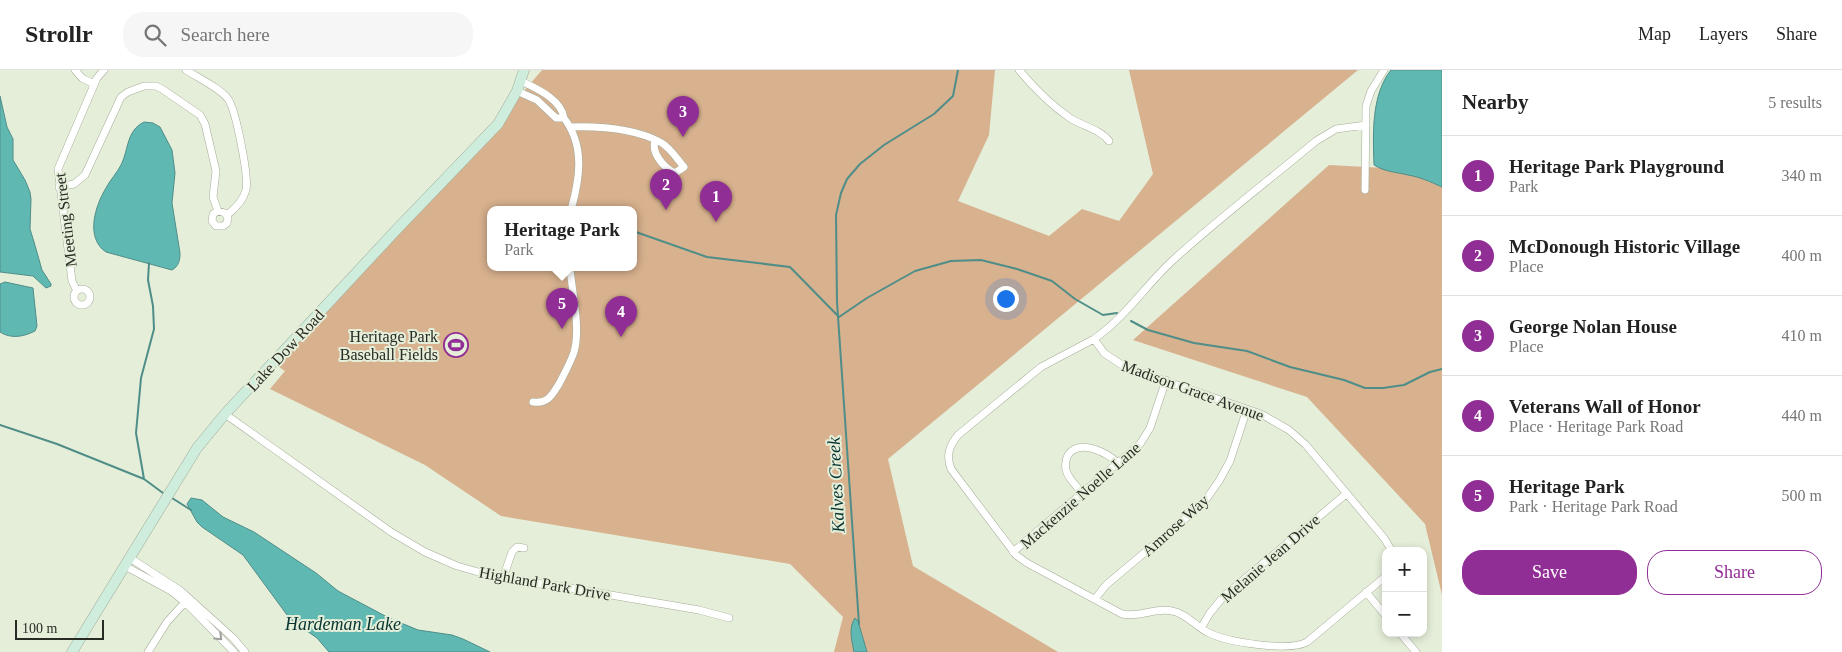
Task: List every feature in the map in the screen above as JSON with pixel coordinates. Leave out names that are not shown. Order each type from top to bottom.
[{"type":"street","points":[[75,70],[82,78],[94,84]]},
{"type":"street","name":"Meeting Street","points":[[77,291],[72,281],[59,188],[59,162],[98,75],[104,70]]},
{"type":"street","points":[[186,70],[224,94],[231,106],[247,181],[245,193],[240,203],[227,215]]},
{"type":"street","name":"Lake Dow Road","points":[[72,652],[197,448],[225,414],[398,228],[498,124],[519,86],[524,70]]},
{"type":"street","points":[[1019,70],[1053,106],[1076,122],[1100,133],[1109,142]]},
{"type":"street","points":[[1365,190],[1368,99],[1374,83],[1384,70]]},
{"type":"street","points":[[59,188],[74,184],[85,175],[121,97],[128,92],[142,87],[154,86],[162,89],[196,111],[203,120],[216,171],[214,197],[218,211]]},
{"type":"street","points":[[519,86],[538,90],[550,97],[562,110],[564,118],[570,126],[580,159],[579,181],[573,206]]},
{"type":"street","points":[[519,86],[556,118],[564,118]]},
{"type":"street","points":[[534,99],[538,90]]},
{"type":"street","points":[[1366,125],[1336,129],[1316,141],[1171,262],[1110,328],[1094,339],[1041,367],[958,435],[950,447],[948,462],[951,469],[1013,552],[1028,563],[1117,612],[1127,615],[1161,610],[1176,612],[1201,628],[1221,638],[1238,643],[1299,646],[1307,642],[1382,579]]},
{"type":"street","points":[[570,126],[602,126],[648,136],[655,141],[662,142],[687,170],[674,173],[671,171],[656,155],[653,146],[655,141]]},
{"type":"street","points":[[218,211],[223,211],[227,215],[228,220],[226,224],[218,227],[212,219],[214,213],[218,211]]},
{"type":"street","points":[[533,402],[546,401],[551,397],[574,351],[577,336],[570,271]]},
{"type":"street","name":"Madison Grace Avenue","points":[[1094,339],[1104,353],[1118,363],[1274,420],[1296,436],[1311,451],[1390,547]]},
{"type":"street","name":"Mackenzie Noelle Lane","points":[[1013,552],[1140,444],[1147,435],[1166,380]]},
{"type":"street","name":"Amrose Way","points":[[1095,599],[1106,585],[1207,498],[1230,461],[1247,409]]},
{"type":"street","name":"Highland Park Drive","points":[[225,414],[390,532],[425,552],[457,566],[503,578],[699,610],[729,618]]},
{"type":"street","points":[[1082,493],[1066,471],[1066,462],[1072,452],[1079,448],[1090,448],[1108,455],[1118,463]]},
{"type":"street","name":"Melanie Jean Drive","points":[[1201,628],[1223,597],[1346,494]]},
{"type":"street","points":[[503,578],[512,552],[517,547],[524,548]]},
{"type":"street","points":[[128,562],[187,600],[233,638],[245,652]]},
{"type":"street","points":[[1366,592],[1382,611]]},
{"type":"street","points":[[148,652],[164,626],[187,600]]},
{"type":"street","points":[[187,600],[234,652]]},
{"type":"street","points":[[1403,637],[1416,652]]},
{"type":"shaded area","points":[[542,70],[995,70],[989,135],[958,201],[1049,236],[1082,209],[1119,221],[1153,174],[1129,70],[1358,70],[888,459],[913,566],[1058,652],[834,652],[843,617],[790,564],[501,516],[425,465],[270,389],[285,371],[270,361],[454,173]]},
{"type":"shaded area","points":[[1329,165],[1403,169],[1442,187],[1442,595],[1425,524],[1307,397],[1133,340]]},
{"type":"water","points":[[1391,70],[1442,70],[1442,187],[1421,178],[1386,170],[1374,165],[1374,128],[1377,103],[1384,80]]},
{"type":"water","points":[[0,96],[7,127],[13,139],[13,160],[30,192],[30,229],[42,270],[51,284],[51,286],[46,288],[33,276],[0,272]]},
{"type":"water","points":[[144,122],[153,123],[160,127],[172,150],[175,173],[172,203],[180,258],[179,263],[172,270],[106,252],[96,239],[94,230],[96,212],[102,195],[124,159],[131,135]]},
{"type":"water","points":[[5,282],[33,288],[37,326],[35,331],[17,336],[8,336],[0,332],[0,284]]},
{"type":"water","name":"Hardeman Lake","points":[[191,498],[202,500],[223,517],[254,532],[316,573],[338,591],[389,618],[418,630],[452,635],[490,652],[329,652],[317,638],[290,619],[243,555],[197,522],[187,504]]},
{"type":"water","points":[[855,618],[858,621],[867,652],[854,652],[851,630]]},
{"type":"waterway","name":"Kalves Creek","points":[[859,624],[837,302],[836,215],[841,193],[847,179],[860,164],[884,145],[934,114],[953,96],[958,70]]},
{"type":"waterway","name":"Kalves Creek","points":[[637,232],[707,257],[790,267],[839,317]]},
{"type":"waterway","points":[[839,317],[867,298],[915,271],[951,261],[981,260],[1017,269],[1052,281],[1075,299],[1103,315],[1117,313]]},
{"type":"waterway","points":[[144,479],[136,433],[141,378],[154,329],[153,306],[148,280],[149,263]]},
{"type":"waterway","points":[[1131,321],[1148,330],[1194,343],[1247,351],[1290,367],[1344,380],[1365,388],[1404,385],[1430,372],[1442,369]]},
{"type":"waterway","points":[[0,425],[57,444],[144,479],[163,493]]},
{"type":"waterway","points":[[172,498],[191,510]]},
{"type":"place","name":"George Nolan House","points":[[683,137]]},
{"type":"place","name":"McDonough Historic Village","points":[[666,210]]},
{"type":"place","name":"Heritage Park Playground","points":[[716,222]]},
{"type":"place","name":"Heritage Park","points":[[562,329]]},
{"type":"place","name":"Veterans Wall of Honor","points":[[621,337]]},
{"type":"place","name":"Heritage Park Baseball Fields","points":[[456,345]]}]
